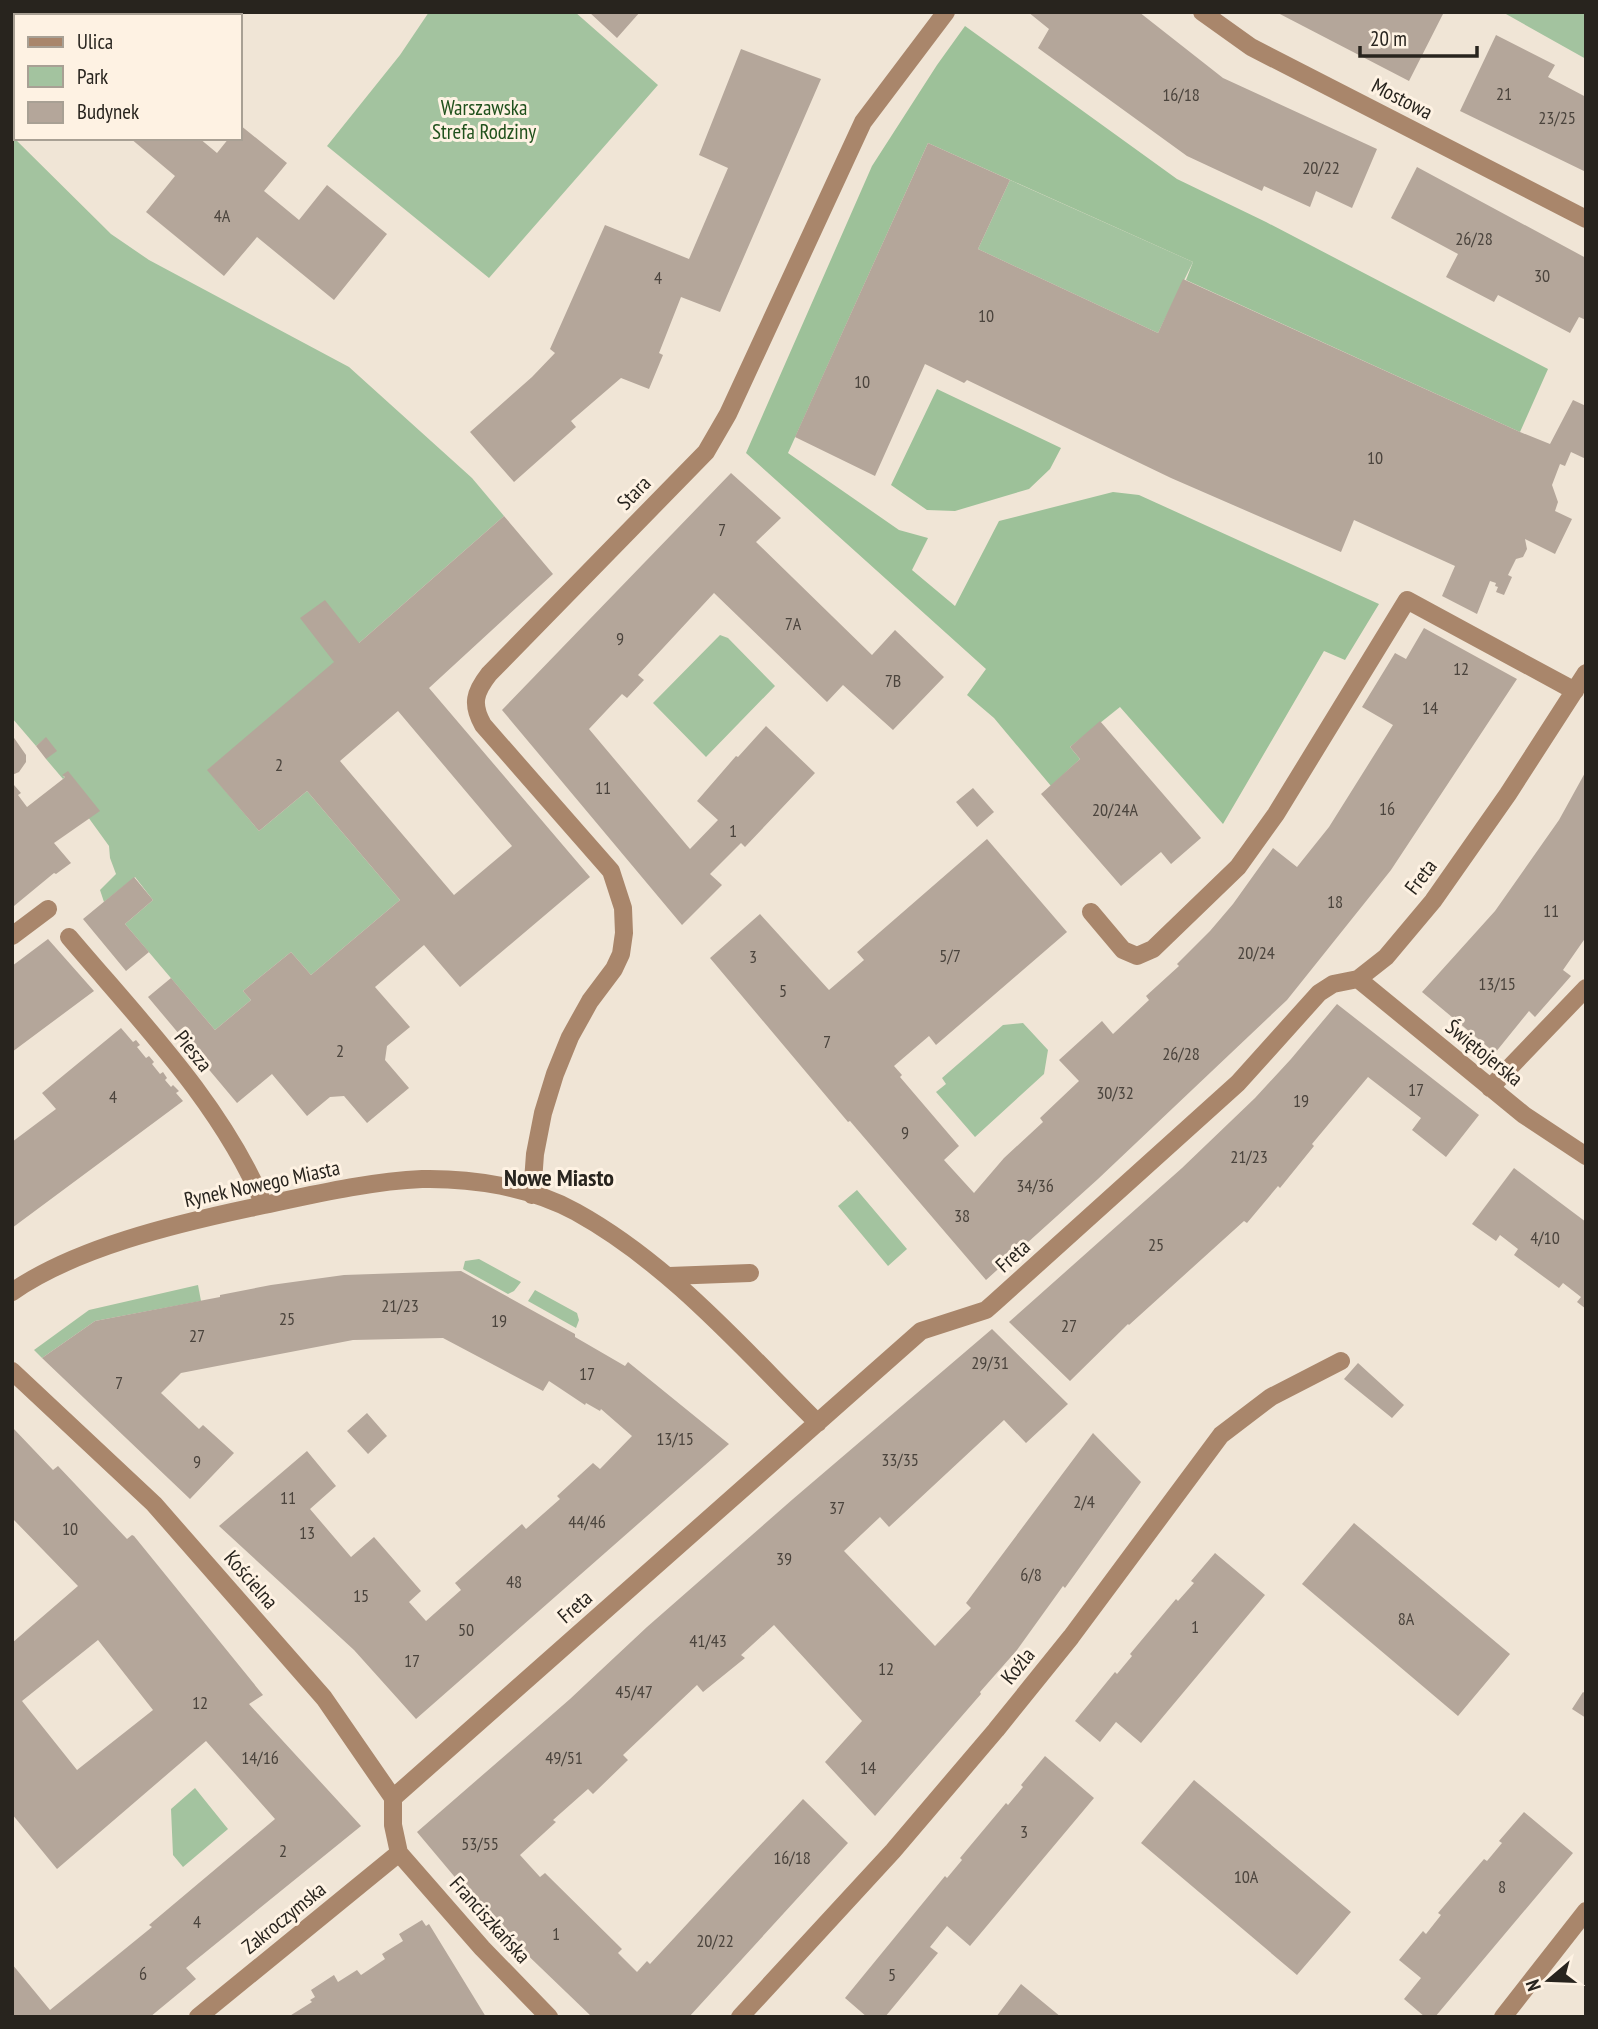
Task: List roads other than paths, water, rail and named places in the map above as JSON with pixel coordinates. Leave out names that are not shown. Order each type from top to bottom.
[{"type":"street","name":"Stara","points":[[532,1195],[535,1154],[555,1074],[570,1037],[621,954],[623,908],[611,871],[483,725],[476,713],[477,689],[706,452],[728,414],[863,122],[946,12]]},
{"type":"street","name":"Mostowa","points":[[1202,12],[1251,47],[1586,219]]},
{"type":"street","points":[[1091,912],[1123,950],[1137,956],[1153,949],[1237,867],[1276,814],[1407,600],[1575,691]]},
{"type":"street","name":"Freta","points":[[393,1798],[921,1331],[986,1310],[1238,1083],[1319,993],[1333,984],[1358,979],[1386,957],[1433,901],[1508,794],[1586,673]]},
{"type":"street","points":[[12,936],[48,909]]},
{"type":"street","name":"Piesza","points":[[69,937],[174,1063],[219,1122],[249,1170],[264,1205]]},
{"type":"street","name":"Świętojerska","points":[[1358,979],[1490,1088],[1551,1135],[1586,1156]]},
{"type":"street","points":[[1490,1088],[1586,988]]},
{"type":"street","name":"Rynek Nowego Miasta","points":[[12,1292],[60,1266],[109,1246],[196,1219],[386,1182],[421,1179],[478,1183],[532,1195],[574,1211],[669,1276],[818,1423]]},
{"type":"street","points":[[669,1276],[751,1273]]},
{"type":"street","name":"Koźla","points":[[740,2017],[893,1850],[996,1730],[1071,1637],[1221,1435],[1271,1397],[1340,1361]]},
{"type":"street","name":"Kościelna","points":[[12,1371],[154,1504],[324,1698],[393,1798]]},
{"type":"street","points":[[393,1798],[393,1825],[399,1853]]},
{"type":"street","name":"Zakroczymska","points":[[198,2017],[399,1853]]},
{"type":"street","name":"Franciszkańska","points":[[399,1853],[482,1948],[549,2017]]},
{"type":"street","points":[[1503,2017],[1586,1911]]},
{"type":"district","name":"Nowe Miasto","points":[[559,1178]]},
{"type":"park label","name":"Warszawska Strefa Rodziny","points":[[484,120]]}]
